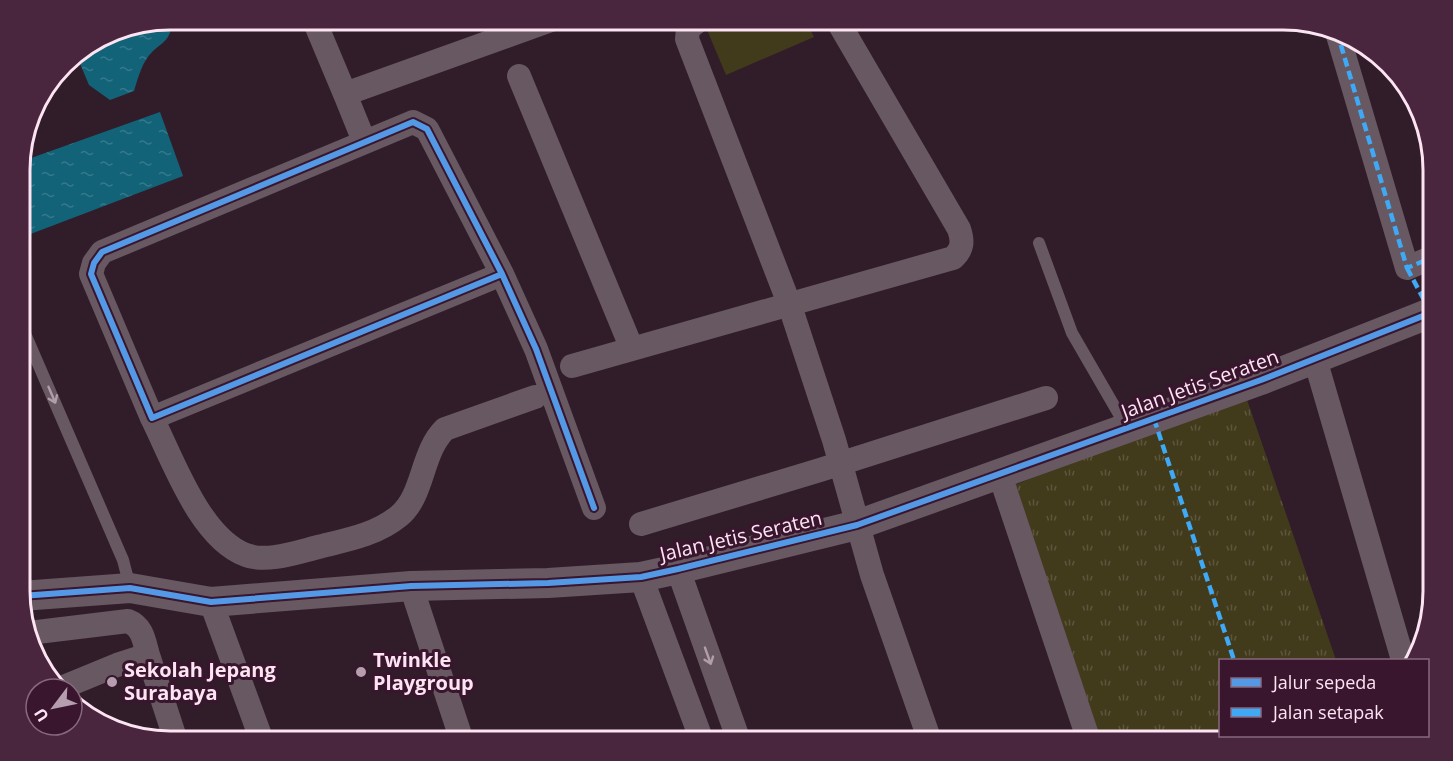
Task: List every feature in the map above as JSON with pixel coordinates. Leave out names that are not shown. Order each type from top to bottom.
[{"type":"street","points":[[318,30],[364,141]]},
{"type":"street","points":[[345,94],[523,30]]},
{"type":"street","points":[[688,30],[687,39],[790,306],[840,463],[857,525],[927,731]]},
{"type":"street","points":[[572,366],[953,258],[962,248],[959,229],[843,30]]},
{"type":"street","points":[[1340,42],[1407,268],[1423,261]]},
{"type":"street","points":[[519,76],[632,349]]},
{"type":"street","points":[[544,395],[445,429],[434,440],[416,490],[400,516],[364,536],[267,557],[247,556],[213,532],[188,490],[152,418],[91,274],[94,262],[102,252],[413,122],[427,129],[502,274],[543,364],[544,395],[594,508]]},
{"type":"street","points":[[152,418],[502,274]]},
{"type":"street","name":"Jalan Jetis Seraten","points":[[30,595],[130,588],[211,602],[411,586],[548,583],[641,577],[678,570],[857,525],[1127,429],[1423,316]]},
{"type":"street","points":[[1315,359],[1403,659]]},
{"type":"street","points":[[641,524],[1046,398]]},
{"type":"street","points":[[1000,475],[1086,731]]},
{"type":"street","points":[[678,570],[735,731]]},
{"type":"street","points":[[641,577],[698,731]]},
{"type":"street","points":[[411,586],[459,731]]},
{"type":"street","points":[[211,602],[258,731]]},
{"type":"street","points":[[36,632],[128,621],[136,624],[142,634],[173,731]]},
{"type":"street","points":[[84,679],[117,665],[148,656]]},
{"type":"lane","points":[[1039,243],[1065,316],[1127,429]]},
{"type":"lane","points":[[30,345],[123,560],[130,588]]},
{"type":"green space","points":[[707,30],[811,30],[814,37],[726,75]]},
{"type":"green space","points":[[1244,391],[1336,659],[1219,659],[1219,731],[1098,731],[1015,485]]},
{"type":"water","points":[[171,30],[146,60],[134,91],[110,100],[89,85],[80,63],[92,54],[125,37]]},
{"type":"water","points":[[160,112],[183,176],[30,234],[30,158]]},
{"type":"marked path","points":[[1340,42],[1407,268],[1423,261]]},
{"type":"marked path","points":[[1407,268],[1423,298]]},
{"type":"marked path","points":[[1154,419],[1234,659]]},
{"type":"cycle path","points":[[502,274],[152,418],[91,274],[94,263],[102,252],[413,122],[427,129],[502,274],[536,349],[594,508]]},
{"type":"cycle path","points":[[30,595],[130,588],[211,602],[411,586],[548,583],[641,577],[857,525],[1261,380],[1423,316]]},
{"type":"place","name":"Twinkle Playgroup","points":[[361,672]]},
{"type":"place","name":"Sekolah Jepang Surabaya","points":[[112,682]]}]
